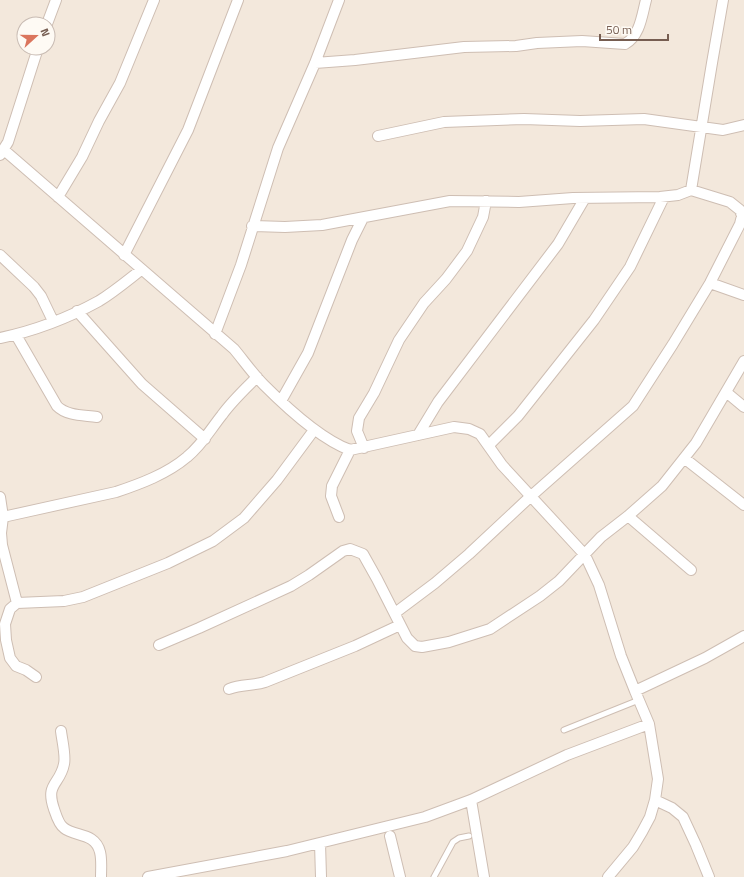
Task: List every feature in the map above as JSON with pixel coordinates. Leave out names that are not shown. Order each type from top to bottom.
[{"type":"street","points":[[49,16],[56,0]]},
{"type":"street","points":[[58,197],[82,157],[99,121],[120,83],[154,0]]},
{"type":"street","points":[[124,255],[188,130],[238,0]]},
{"type":"street","points":[[216,334],[241,265],[252,226],[278,148],[315,63],[339,0]]},
{"type":"street","points":[[315,63],[355,60],[464,47],[516,46],[537,42],[582,41],[625,44],[630,42],[636,33],[646,0]]},
{"type":"street","points":[[691,190],[723,0]]},
{"type":"street","points":[[35,56],[2,152],[58,197],[234,349],[257,377],[281,401],[314,430],[338,446],[350,450],[454,427],[464,428],[480,434],[502,465],[585,555],[599,585],[621,656],[649,724],[658,779],[655,800],[650,817],[633,847],[608,877]]},
{"type":"street","points":[[378,136],[444,122],[524,119],[580,122],[644,119],[723,130],[744,125]]},
{"type":"street","points":[[252,226],[303,227],[322,225],[450,201],[519,202],[585,198],[664,197],[678,195],[691,190],[730,202],[740,210],[742,216],[740,224],[710,283],[633,406],[530,497],[469,554],[435,583],[395,613]]},
{"type":"street","points":[[489,445],[518,416],[594,320],[630,267],[664,197]]},
{"type":"street","points":[[418,435],[438,402],[490,336],[558,244],[585,198]]},
{"type":"street","points":[[364,448],[358,431],[359,418],[374,393],[399,340],[424,303],[446,280],[467,251],[482,217],[486,201]]},
{"type":"street","points":[[281,401],[308,353],[352,240],[363,218]]},
{"type":"street","points":[[0,255],[41,296],[53,321]]},
{"type":"street","points":[[0,338],[16,335],[99,301],[115,291],[141,270]]},
{"type":"street","points":[[710,283],[744,295]]},
{"type":"street","points":[[77,311],[142,384],[206,438]]},
{"type":"street","points":[[16,335],[62,411],[97,417]]},
{"type":"street","points":[[159,645],[291,586],[343,551],[350,549],[363,554],[400,625],[414,646],[422,648],[449,642],[490,629],[540,596],[559,581],[601,537],[628,516],[662,486],[696,443],[744,361]]},
{"type":"street","points":[[3,517],[97,497],[132,487],[176,465],[187,458],[206,438],[222,414],[257,377]]},
{"type":"street","points":[[726,392],[744,407]]},
{"type":"street","points":[[36,677],[26,670],[16,666],[10,658],[6,640],[6,624],[10,609],[17,602],[64,601],[83,597],[168,563],[213,541],[244,518],[277,480],[314,430]]},
{"type":"street","points":[[339,517],[331,496],[332,486],[350,450]]},
{"type":"street","points":[[684,458],[744,505]]},
{"type":"street","points":[[0,497],[3,517],[1,533],[2,545],[17,602]]},
{"type":"street","points":[[628,516],[691,570]]},
{"type":"street","points":[[229,689],[240,685],[254,685],[265,682],[355,646],[400,625]]},
{"type":"street","points":[[637,696],[744,636]]},
{"type":"street","points":[[148,877],[287,851],[425,817],[471,800],[567,755],[649,724]]},
{"type":"street","points":[[61,731],[65,762],[61,774],[53,785],[51,799],[58,818],[64,828],[86,836],[98,847],[101,857],[101,877]]},
{"type":"street","points":[[471,800],[484,877]]},
{"type":"street","points":[[655,800],[672,808],[683,817],[709,877]]},
{"type":"street","points":[[390,836],[400,877]]},
{"type":"street","points":[[320,843],[321,877]]},
{"type":"lane","points":[[564,730],[637,696]]},
{"type":"lane","points":[[434,877],[453,842],[459,838],[469,836]]},
{"type":"shaded area","points":[[0,0],[744,0],[744,877],[0,877]]}]
